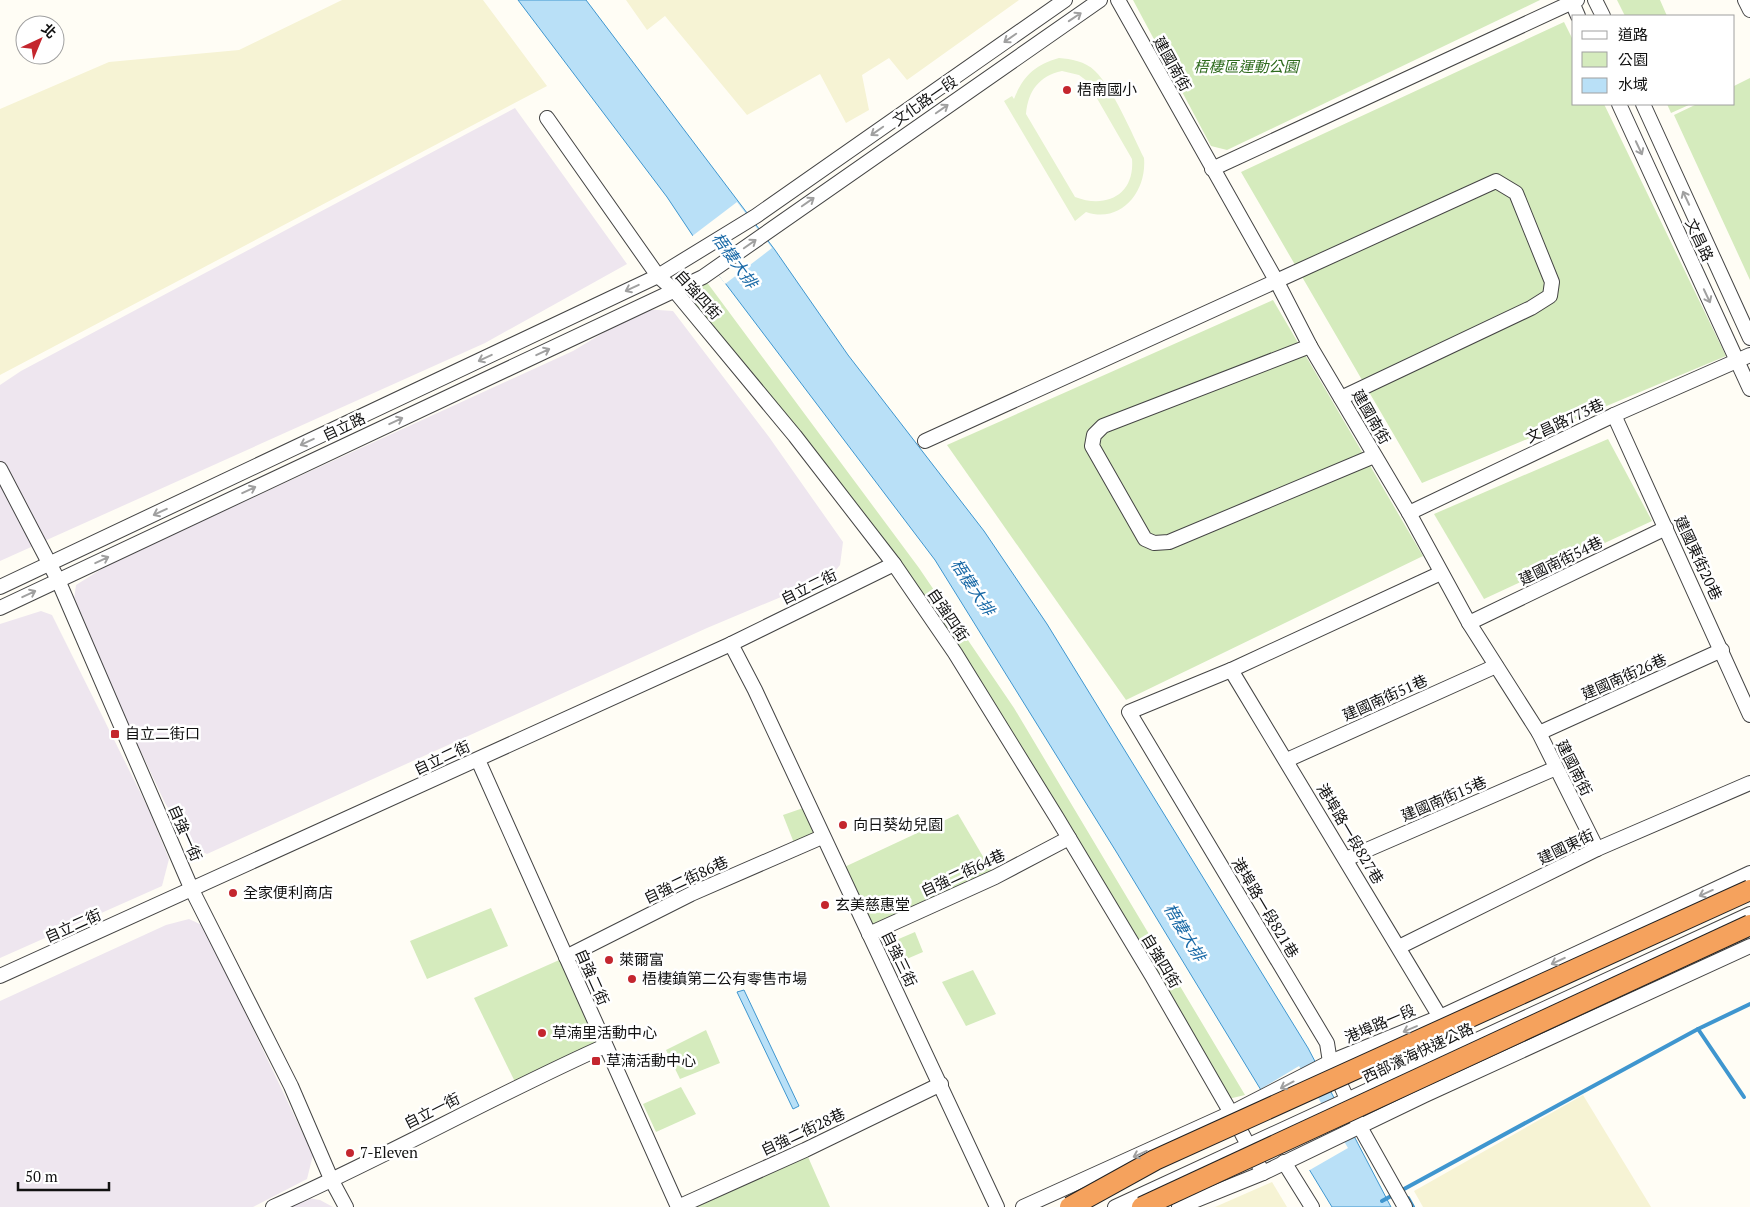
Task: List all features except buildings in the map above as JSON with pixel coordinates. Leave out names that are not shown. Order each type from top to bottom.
[{"type":"highway","points":[[1070,1207],[1155,1160],[1750,890]]},
{"type":"highway","name":"西部濱海快速公路","points":[[1085,1207],[1750,900]]},
{"type":"highway","name":"西部濱海快速公路","points":[[1142,1207],[1750,925]]},
{"type":"highway","points":[[1162,1207],[1750,936]]},
{"type":"street","name":"文化路一段","points":[[691,258],[756,216],[1065,0]]},
{"type":"street","name":"文化路一段","points":[[703,277],[1100,0]]},
{"type":"street","name":"建國南街","points":[[1118,0],[1277,282],[1310,346],[1409,513],[1469,623],[1539,733],[1597,849]]},
{"type":"street","points":[[1595,0],[1602,15]]},
{"type":"street","points":[[1745,0],[1750,10]]},
{"type":"street","points":[[1212,169],[1573,1],[1578,15]]},
{"type":"street","name":"文昌路","points":[[1619,105],[1750,389]]},
{"type":"street","name":"文昌路","points":[[1643,105],[1750,338]]},
{"type":"street","name":"自強四街","points":[[546,118],[658,276],[674,290],[795,436],[894,564],[998,720],[1232,1113],[1263,1173]]},
{"type":"street","points":[[925,441],[1277,282],[1387,229],[1496,180],[1516,193],[1552,282],[1550,296],[1523,312],[1341,398]]},
{"type":"street","name":"自立路","points":[[0,587],[658,276],[691,258]]},
{"type":"street","name":"自立路","points":[[0,608],[703,277]]},
{"type":"street","points":[[1310,346],[1103,426],[1094,435],[1092,446],[1146,539],[1154,543],[1169,542],[1374,456]]},
{"type":"street","name":"文昌路773巷","points":[[1409,513],[1614,415],[1750,355]]},
{"type":"street","name":"建國東街20巷","points":[[1614,415],[1750,715]]},
{"type":"street","name":"自強一街","points":[[0,469],[58,580],[192,890],[291,1086],[332,1181],[346,1207]]},
{"type":"street","name":"建國南街54巷","points":[[1469,623],[1666,528]]},
{"type":"street","name":"自立二街","points":[[0,976],[478,760],[541,728],[731,644],[894,564]]},
{"type":"street","points":[[1231,670],[1441,573]]},
{"type":"street","name":"自強三街","points":[[731,644],[759,698],[822,837],[998,1207]]},
{"type":"street","name":"建國南街26巷","points":[[1539,733],[1722,650]]},
{"type":"street","name":"建國南街51巷","points":[[1287,760],[1496,666]]},
{"type":"street","name":"港埠路一段821巷","points":[[1231,670],[1129,712],[1327,1043],[1330,1062],[1349,1099],[1360,1127],[1405,1207]]},
{"type":"street","name":"港埠路一段827巷","points":[[1231,670],[1287,760],[1440,1017]]},
{"type":"street","name":"自強二街","points":[[478,760],[678,1207]]},
{"type":"street","name":"建國南街15巷","points":[[1346,859],[1556,768]]},
{"type":"street","name":"建國東街","points":[[1399,947],[1597,849],[1750,782]]},
{"type":"street","name":"自強二街86巷","points":[[566,957],[691,894],[822,837]]},
{"type":"street","name":"自強二街64巷","points":[[869,934],[996,877],[1069,838]]},
{"type":"street","name":"港埠路一段","points":[[1024,1207],[1232,1113],[1330,1062],[1440,1017],[1750,873]]},
{"type":"street","points":[[1115,1207],[1750,914]]},
{"type":"street","points":[[1180,1207],[1263,1173],[1425,1095],[1750,946]]},
{"type":"street","name":"自立一街","points":[[273,1207],[332,1181],[516,1086],[605,1046]]},
{"type":"street","name":"自強二街28巷","points":[[678,1207],[805,1150],[941,1084]]},
{"type":"street","points":[[1284,1162],[1312,1207]]},
{"type":"shaded area","points":[[342,0],[483,0],[547,86],[0,375],[0,109],[109,62],[239,50]]},
{"type":"shaded area","points":[[626,0],[1019,0],[907,80],[889,58],[862,75],[869,110],[846,123],[820,74],[747,115],[665,16],[647,30]]},
{"type":"shaded area","points":[[515,108],[627,264],[485,343],[0,561],[0,385],[21,371]]},
{"type":"shaded area","points":[[643,309],[673,311],[769,437],[843,542],[840,565],[831,576],[707,628],[207,854],[192,847],[165,803],[73,607],[76,585],[116,560],[573,351]]},
{"type":"shaded area","points":[[41,611],[52,615],[148,808],[169,859],[162,886],[0,958],[0,624]]},
{"type":"shaded area","points":[[189,919],[204,926],[313,1155],[307,1179],[253,1207],[0,1207],[0,1001],[166,925]]},
{"type":"shaded area","points":[[1583,1095],[1651,1207],[1423,1207],[1414,1191]]},
{"type":"shaded area","points":[[1272,1182],[1287,1207],[1215,1207]]},
{"type":"shaded area","points":[[302,1197],[320,1200],[333,1207],[280,1207]]},
{"type":"green space","name":"梧棲區運動公園","points":[[1133,0],[1540,0],[1227,150],[1211,146]]},
{"type":"green space","points":[[1617,0],[1660,0],[1667,15],[1624,15]]},
{"type":"green space","points":[[1564,22],[1572,38],[1572,105],[1604,105],[1726,356],[1422,483],[1241,172]]},
{"type":"green space","points":[[1059,58],[1073,60],[1087,65],[1095,71],[1109,88],[1128,124],[1144,158],[1144,171],[1136,193],[1121,209],[1099,215],[1086,212],[1075,221],[1004,101],[1012,96],[1014,99],[1021,84],[1031,72]],"holes":[[[1062,71],[1079,75],[1087,81],[1132,159],[1132,171],[1129,182],[1116,196],[1107,200],[1086,200],[1075,197],[1026,114],[1029,98],[1041,81],[1054,73]]]},
{"type":"green space","points":[[1750,78],[1750,280],[1674,115],[1695,105],[1735,105],[1735,86]]},
{"type":"green space","points":[[1667,105],[1689,105],[1671,113]]},
{"type":"green space","points":[[703,277],[919,568],[1014,708],[1245,1095],[1224,1100],[905,581],[685,297]]},
{"type":"green space","points":[[1273,300],[1423,556],[1126,700],[947,445]]},
{"type":"green space","points":[[1608,439],[1652,521],[1484,599],[1434,514]]},
{"type":"green space","points":[[809,806],[822,837],[796,848],[783,815]]},
{"type":"green space","points":[[958,814],[995,877],[869,934],[838,870]]},
{"type":"green space","points":[[491,908],[508,946],[427,979],[410,941]]},
{"type":"green space","points":[[915,932],[923,952],[895,964],[887,944]]},
{"type":"green space","points":[[566,957],[605,1046],[517,1086],[474,998]]},
{"type":"green space","points":[[973,970],[996,1014],[966,1026],[942,982]]},
{"type":"green space","points":[[706,1030],[720,1063],[680,1079],[666,1050]]},
{"type":"green space","points":[[681,1087],[696,1114],[656,1132],[643,1104]]},
{"type":"green space","points":[[805,1150],[830,1207],[678,1207]]},
{"type":"water","name":"梧棲大排","points":[[518,0],[586,0],[775,250],[848,355],[984,531],[1047,624],[1308,1048],[1391,1207],[1332,1207],[1117,853],[935,560],[719,275],[667,197]]},
{"type":"water","points":[[744,990],[799,1106],[793,1109],[737,992]]},
{"type":"pier","points":[[737,202],[772,248],[725,284],[691,237]]},
{"type":"pier","points":[[1299,1066],[1348,1148],[1308,1171],[1259,1090]]},
{"type":"waterway","points":[[1382,1201],[1698,1029],[1750,1004]]},
{"type":"waterway","points":[[1698,1029],[1744,1097]]},
{"type":"waterway","points":[[1408,1198],[1413,1207]]},
{"type":"place","name":"梧南國小","points":[[1067,90]]},
{"type":"place","name":"自立二街口","points":[[115,734]]},
{"type":"place","name":"向日葵幼兒園","points":[[843,825]]},
{"type":"place","name":"全家便利商店","points":[[233,893]]},
{"type":"place","name":"玄美慈惠堂","points":[[825,905]]},
{"type":"place","name":"萊爾富","points":[[609,960]]},
{"type":"place","name":"梧棲鎮第二公有零售市場","points":[[632,979]]},
{"type":"place","name":"草湳里活動中心","points":[[542,1033]]},
{"type":"place","name":"草湳活動中心","points":[[596,1061]]},
{"type":"place","name":"7-Eleven","points":[[350,1153]]}]
